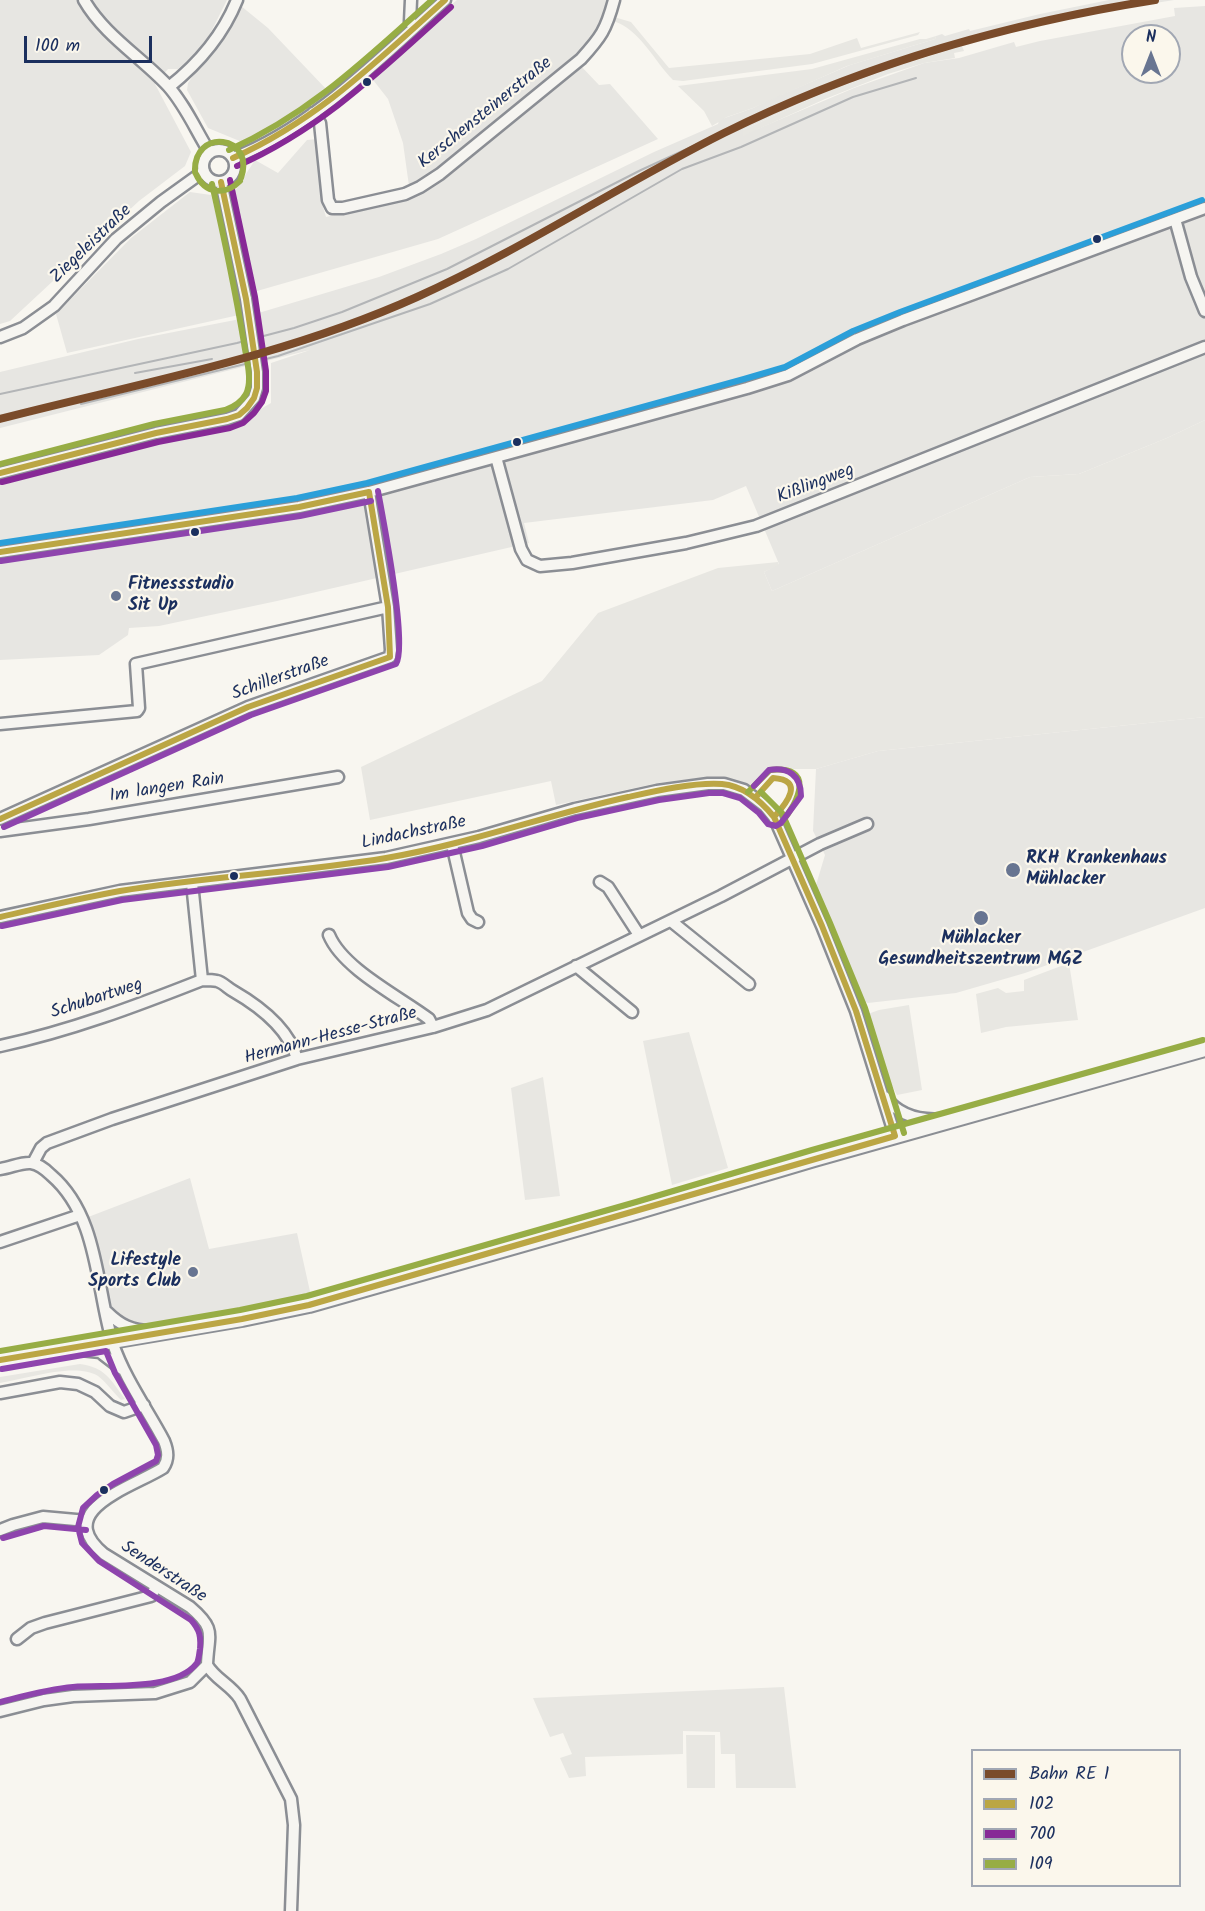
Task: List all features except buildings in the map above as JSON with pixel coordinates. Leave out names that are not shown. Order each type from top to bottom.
[{"type":"main road","points":[[0,1360],[271,1314],[342,1296],[894,1136],[1205,1049]]},
{"type":"street","points":[[84,0],[99,21],[169,87],[185,109],[210,153]]},
{"type":"street","points":[[169,87],[190,70],[209,47],[227,21],[237,0]]},
{"type":"street","points":[[411,0],[410,22],[414,27]]},
{"type":"street","points":[[233,158],[278,136],[313,113],[363,73],[445,0]]},
{"type":"street","name":"Kerschensteinerstraße","points":[[313,113],[320,123],[328,200],[333,208],[343,208],[405,194],[420,188],[440,174],[581,59],[598,40],[607,24],[614,0]]},
{"type":"street","points":[[225,151],[233,158],[236,168],[234,174],[226,181],[210,180],[204,171],[204,161],[210,153],[225,151]]},
{"type":"street","name":"Ziegeleistraße","points":[[0,337],[23,328],[54,306],[116,239],[204,171]]},
{"type":"street","points":[[0,473],[156,433],[227,419],[239,415],[254,398],[257,388],[257,372],[246,299],[220,182]]},
{"type":"street","points":[[0,552],[299,507],[369,492],[747,388],[788,375],[857,339],[884,328],[1205,208]]},
{"type":"street","points":[[1175,219],[1191,277],[1205,311]]},
{"type":"street","name":"Kißlingweg","points":[[496,457],[521,549],[527,560],[540,566],[572,563],[686,543],[756,526],[1205,347]]},
{"type":"street","name":"Schillerstraße","points":[[0,819],[248,706],[388,658],[391,650],[388,607],[369,492]]},
{"type":"street","points":[[0,724],[137,711],[139,708],[136,664],[388,607]]},
{"type":"street","name":"Im langen Rain","points":[[0,831],[89,819],[338,777]]},
{"type":"street","name":"Lindachstraße","points":[[0,917],[120,891],[370,861],[452,844],[575,809],[657,791],[708,784],[722,784],[744,790],[765,806],[774,817],[792,859]]},
{"type":"street","name":"Hermann-Hesse-Straße","points":[[33,1163],[41,1148],[47,1143],[112,1119],[297,1059],[433,1027],[487,1010],[671,921],[820,844],[867,824]]},
{"type":"street","points":[[780,831],[792,845],[798,848],[820,844]]},
{"type":"street","points":[[759,877],[770,869],[782,855],[783,842],[780,831]]},
{"type":"street","points":[[452,844],[468,913],[477,922]]},
{"type":"street","name":"Hermann-Hesse-Straße","points":[[802,882],[801,868],[804,861],[809,853],[820,844]]},
{"type":"street","points":[[792,859],[856,1011],[894,1136]]},
{"type":"street","name":"Hermann-Hesse-Straße","points":[[759,877],[787,872],[798,877],[802,882]]},
{"type":"street","points":[[600,882],[605,883],[611,890],[639,935]]},
{"type":"street","points":[[192,883],[202,980],[217,981],[247,999],[264,1013],[279,1027],[294,1047],[297,1059]]},
{"type":"street","points":[[671,921],[749,984]]},
{"type":"street","points":[[329,935],[336,949],[348,961],[429,1018],[433,1027]]},
{"type":"street","points":[[576,966],[632,1012]]},
{"type":"street","name":"Schubartweg","points":[[0,1046],[36,1038],[134,1007],[202,980]]},
{"type":"street","points":[[881,1092],[892,1107],[908,1116],[934,1120],[966,1116]]},
{"type":"street","points":[[0,1169],[33,1163],[57,1180],[68,1193],[80,1215],[94,1254],[112,1341],[123,1369],[167,1450],[166,1464],[157,1472],[99,1503],[87,1521],[43,1517],[0,1530]]},
{"type":"street","points":[[0,1242],[80,1215]]},
{"type":"street","points":[[106,1311],[118,1324],[129,1329],[169,1332]]},
{"type":"street","points":[[67,1349],[100,1352],[123,1369]]},
{"type":"street","points":[[0,1393],[60,1382],[78,1384],[95,1392],[110,1406],[124,1412],[144,1405]]},
{"type":"street","name":"Senderstraße","points":[[87,1521],[89,1538],[98,1549],[190,1607],[205,1623],[210,1640],[207,1665]]},
{"type":"street","points":[[17,1639],[31,1628],[45,1623],[151,1596],[156,1587]]},
{"type":"street","points":[[0,1711],[44,1700],[73,1696],[155,1693],[190,1682],[207,1665],[213,1673],[233,1689],[240,1699],[291,1799],[294,1825],[291,1911]]},
{"type":"shaded area","points":[[0,0],[227,0],[210,34],[197,52],[178,69],[168,69],[155,84],[191,152],[185,166],[139,201],[10,321],[0,324]]},
{"type":"shaded area","points":[[457,0],[608,0],[600,28],[584,49],[436,170],[409,186],[403,143],[388,99],[370,76]]},
{"type":"shaded area","points":[[1109,0],[1174,0],[1074,16],[973,40],[973,43],[911,61],[912,65],[905,68],[903,64],[823,93],[743,130],[743,135],[854,88],[924,63],[959,58],[1014,42],[1016,47],[1121,26],[1121,84],[1181,84],[1181,24],[1132,24],[1175,16],[1174,8],[1205,6],[1205,420],[1079,474],[1030,477],[772,591],[764,572],[779,564],[746,486],[713,500],[524,523],[529,543],[277,601],[159,626],[129,628],[128,635],[99,655],[0,660],[0,476],[152,441],[221,432],[271,403],[271,363],[310,350],[0,428],[0,372],[138,339],[235,320],[379,277],[476,239],[654,152],[718,124],[719,120],[753,108],[850,65],[935,39],[936,36],[942,34],[945,36],[969,29],[970,31]]},
{"type":"shaded area","points":[[241,6],[268,28],[328,91],[242,142],[208,128],[187,90],[188,83]]},
{"type":"shaded area","points":[[614,17],[631,22],[669,68],[810,54],[857,38],[861,48],[920,32],[918,35],[812,64],[683,81],[673,80],[639,38],[623,25],[613,21]]},
{"type":"shaded area","points":[[936,36],[935,39],[847,66],[753,108],[727,117],[712,126],[704,111],[678,86],[812,69]]},
{"type":"shaded area","points":[[962,46],[964,51],[954,53],[955,58],[924,63],[888,74],[743,136],[743,130],[823,93],[903,64],[905,67],[911,65],[911,62]]},
{"type":"shaded area","points":[[580,65],[599,85],[610,84],[658,139],[438,239],[257,291],[233,194],[255,160],[278,173],[307,140],[317,139],[323,207],[326,217],[406,198],[422,192]]},
{"type":"shaded area","points":[[190,192],[211,195],[231,270],[239,315],[67,353],[56,314],[131,238]]},
{"type":"shaded area","points":[[1205,420],[1205,717],[878,751],[816,769],[776,769],[750,790],[724,777],[709,777],[658,783],[556,805],[551,781],[370,820],[361,767],[542,681],[598,613],[718,568],[778,562],[779,565],[764,572],[772,591],[1030,477],[1079,474]]},
{"type":"shaded area","name":"RKH Krankenhaus Mühlacker","points":[[1205,717],[1205,908],[1025,973],[956,993],[868,1003],[859,1000],[816,885],[825,855],[813,831],[816,769],[878,751]]},
{"type":"shaded area","points":[[1069,963],[1078,1020],[1006,1027],[981,1033],[976,994],[998,988],[1006,993],[1024,991],[1024,980]]},
{"type":"shaded area","points":[[909,1005],[922,1090],[897,1095],[882,1067],[865,1015]]},
{"type":"shaded area","points":[[689,1032],[728,1168],[672,1185],[643,1041]]},
{"type":"shaded area","points":[[543,1077],[560,1196],[525,1200],[511,1088]]},
{"type":"shaded area","points":[[190,1178],[209,1249],[297,1233],[311,1296],[231,1313],[112,1330],[83,1219]]},
{"type":"shaded area","points":[[80,1364],[102,1372],[125,1399],[121,1400],[98,1376],[88,1372],[64,1371],[0,1383],[0,1377]]},
{"type":"shaded area","points":[[784,1687],[796,1788],[736,1788],[735,1754],[721,1754],[720,1732],[683,1731],[683,1754],[585,1757],[586,1776],[569,1778],[560,1758],[572,1754],[563,1733],[550,1737],[533,1698]]},
{"type":"shaded area","points":[[686,1735],[715,1735],[715,1788],[687,1788]]},
{"type":"railway","points":[[81,404],[278,356],[430,304],[508,269],[682,169],[741,147],[853,97],[916,78]]},
{"type":"railway","points":[[0,394],[237,343],[342,312],[447,269],[641,170],[776,108]]},
{"type":"railway","points":[[135,373],[212,359]]},
{"type":"transit line","name":"109","points":[[229,150],[286,120],[312,102],[361,63],[432,0]]},
{"type":"transit line","name":"102","points":[[233,158],[264,143],[320,107],[370,67],[445,0]]},
{"type":"transit line","points":[[0,419],[211,367],[367,318],[417,297],[495,258],[724,133],[776,109],[880,67],[1043,21],[1155,0]]},
{"type":"transit line","name":"700","points":[[237,166],[297,134],[350,96],[451,7]]},
{"type":"transit line","name":"109","points":[[195,172],[197,158],[203,148],[213,143],[223,142],[233,145],[240,153],[243,164],[241,178]]},
{"type":"transit line","name":"109","points":[[196,174],[205,186],[216,191],[228,189],[240,181]]},
{"type":"transit line","name":"700","points":[[2,482],[158,442],[230,428],[243,423],[254,413],[266,391],[266,371],[255,297],[230,180]]},
{"type":"transit line","name":"102","points":[[0,473],[156,433],[227,419],[239,415],[247,408],[257,388],[257,372],[246,299],[221,182]]},
{"type":"transit line","name":"109","points":[[0,464],[154,424],[225,410],[237,404],[244,397],[249,382],[247,362],[212,184]]},
{"type":"transit line","points":[[0,543],[297,498],[367,483],[744,379],[785,367],[853,331],[900,312],[1202,200]]},
{"type":"transit line","points":[[4,827],[251,715],[396,664],[399,652],[397,608],[378,491]]},
{"type":"transit line","name":"102","points":[[0,552],[299,507],[369,492]]},
{"type":"transit line","name":"102","points":[[0,819],[248,707],[390,657],[388,607],[369,492]]},
{"type":"transit line","points":[[1,561],[300,516],[371,501]]},
{"type":"transit line","points":[[2,926],[122,900],[388,867],[482,846],[577,818],[659,800],[709,793],[723,793],[740,798],[759,813],[768,824],[776,826],[781,823],[801,796],[799,783],[787,771],[769,770],[754,786]]},
{"type":"transit line","name":"109","points":[[748,792],[770,770],[794,773],[800,787],[798,796],[781,823]]},
{"type":"transit line","name":"102","points":[[755,798],[773,778],[788,783],[791,788],[788,799],[774,817]]},
{"type":"transit line","name":"102","points":[[0,917],[120,891],[386,858],[447,845],[650,792],[699,784],[730,785],[751,795],[774,817],[856,1011],[895,1136]]},
{"type":"transit line","name":"109","points":[[761,792],[782,813],[830,923],[865,1008],[904,1133]]},
{"type":"transit line","name":"109","points":[[0,1351],[240,1310],[307,1296],[1203,1040]]},
{"type":"transit line","name":"102","points":[[0,1360],[242,1319],[309,1305],[895,1136]]},
{"type":"transit line","points":[[0,1702],[64,1688],[139,1685],[173,1679],[187,1672],[197,1663],[200,1645],[198,1630],[191,1620],[99,1561],[82,1543],[78,1527],[83,1508],[113,1484],[156,1461],[158,1455],[156,1445],[115,1373],[106,1351],[2,1369]]},
{"type":"transit line","points":[[3,1538],[44,1526],[86,1530]]},
{"type":"place","name":"Fitnessstudio Sit Up","points":[[116,596]]},
{"type":"place","name":"RKH Krankenhaus Mühlacker","points":[[1013,870]]},
{"type":"place","name":"Mühlacker Gesundheitszentrum MGZ","points":[[981,918]]},
{"type":"place","name":"Lifestyle Sports Club","points":[[193,1272]]}]
